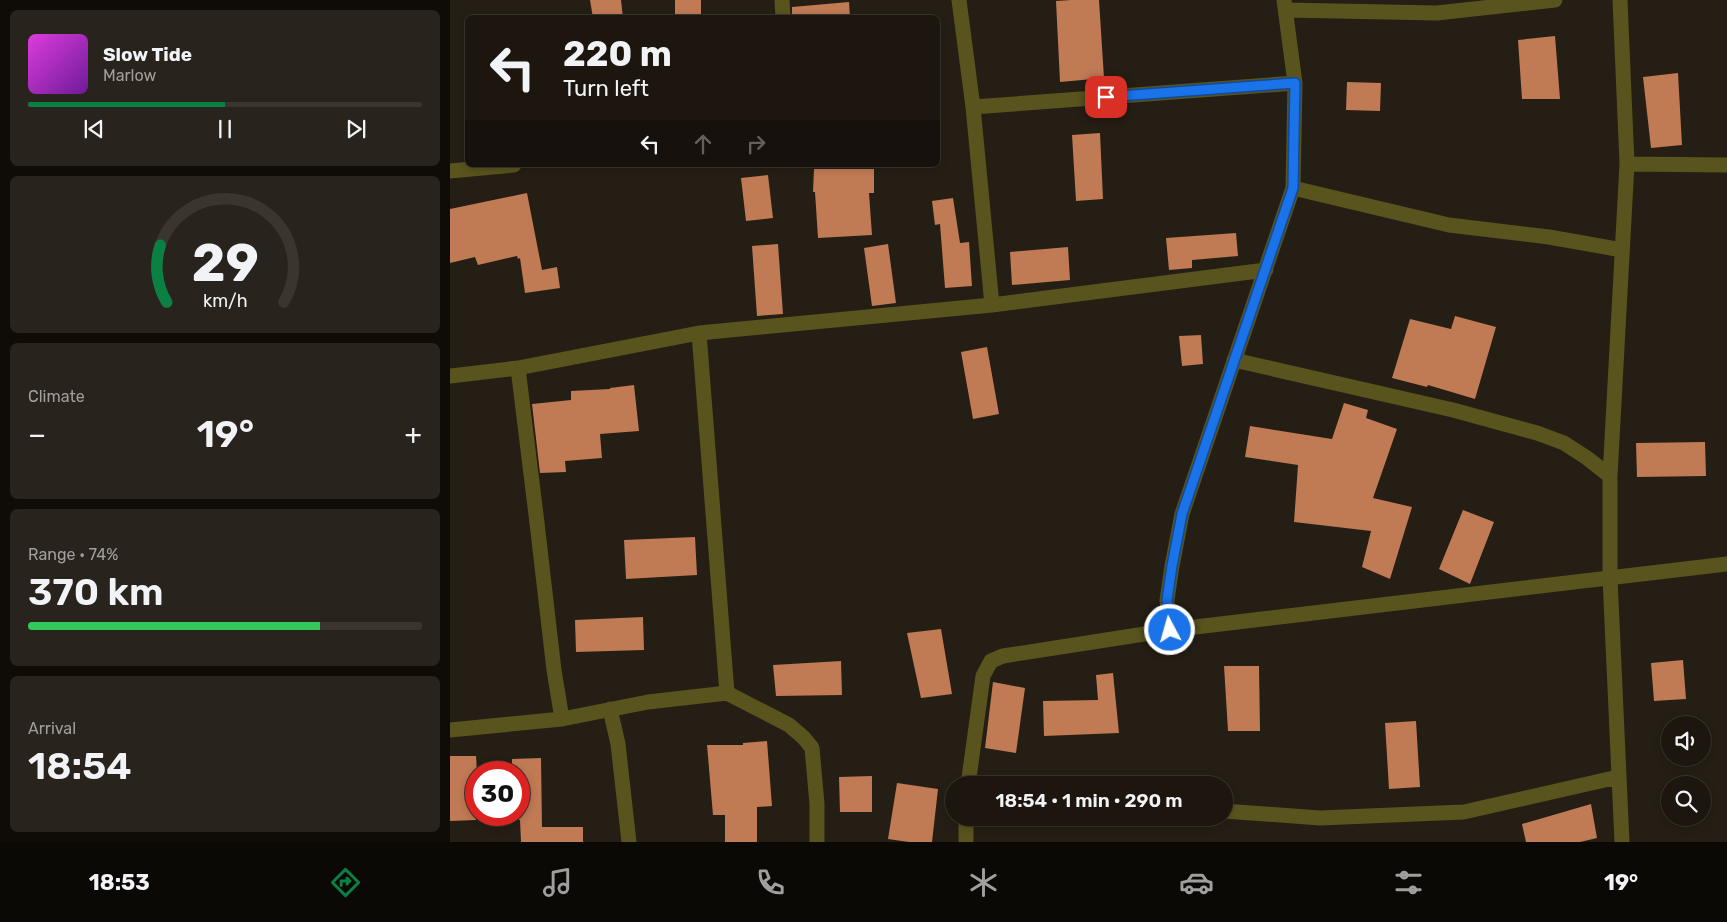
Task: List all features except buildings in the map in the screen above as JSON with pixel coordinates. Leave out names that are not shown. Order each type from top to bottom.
[{"type":"street","points":[[782,0],[783,15]]},
{"type":"street","points":[[959,0],[973,108],[992,305]]},
{"type":"street","points":[[1170,630],[1167,600],[1182,514],[1293,188],[1295,83],[1285,5],[1437,13],[1555,0]]},
{"type":"street","points":[[1620,0],[1627,164],[1610,476],[1610,578],[1622,842]]},
{"type":"street","points":[[973,108],[1295,83]]},
{"type":"street","points":[[1627,164],[1727,165]]},
{"type":"street","points":[[450,171],[493,167]]},
{"type":"street","points":[[1293,188],[1450,225],[1549,237],[1622,250]]},
{"type":"street","points":[[450,376],[518,368],[699,333],[992,305],[1266,270]]},
{"type":"street","points":[[699,333],[727,693]]},
{"type":"street","points":[[1234,360],[1453,410],[1537,433],[1564,443],[1610,476]]},
{"type":"street","points":[[518,368],[554,670],[562,719]]},
{"type":"street","points":[[969,776],[983,676],[991,661],[1003,656],[1170,630],[1727,564]]},
{"type":"street","points":[[450,730],[562,719],[648,702],[727,693],[789,725],[812,748],[817,804],[817,842]]},
{"type":"street","points":[[610,709],[618,744],[629,842]]},
{"type":"street","points":[[1233,811],[1320,818],[1464,812],[1618,777]]},
{"type":"street","points":[[966,826],[966,842]]},
{"type":"route","points":[[1106,97],[1295,83],[1293,188],[1182,514],[1167,600],[1170,630]]}]
